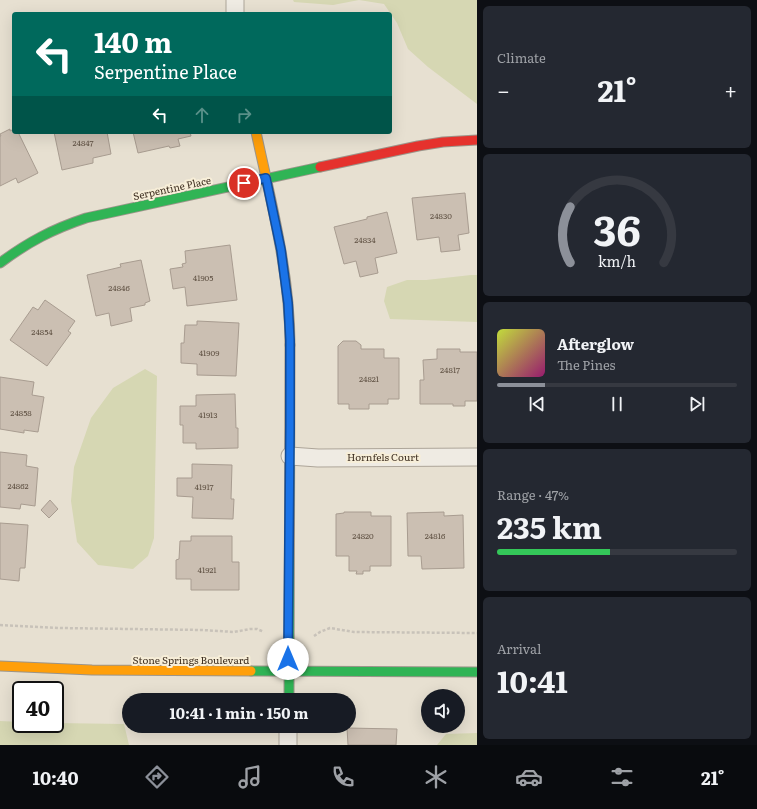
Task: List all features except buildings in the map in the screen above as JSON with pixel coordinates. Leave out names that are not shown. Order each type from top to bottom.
[{"type":"street","points":[[235,0],[235,12]]},
{"type":"street","points":[[256,134],[281,250],[288,303],[290,340],[289,693]]},
{"type":"street","name":"Serpentine Place","points":[[0,263],[17,250],[59,226],[86,218],[410,147],[453,141],[477,140]]},
{"type":"street","name":"Hornfels Court","points":[[290,456],[318,458],[477,457]]},
{"type":"street","name":"Stone Springs Boulevard","points":[[0,666],[92,670],[477,672]]},
{"type":"street","points":[[288,733],[288,745]]},
{"type":"path","points":[[0,625],[60,628],[202,630],[234,632],[257,629],[264,632]]},
{"type":"path","points":[[314,636],[330,628],[354,632],[477,633]]},
{"type":"green space","points":[[293,0],[359,0],[333,5],[294,2]]},
{"type":"green space","points":[[359,0],[477,0],[477,104],[428,67],[408,49],[397,23],[392,16],[392,12],[389,12],[384,4]]},
{"type":"green space","points":[[477,275],[477,322],[390,319],[384,301],[387,287],[407,280],[426,280]]},
{"type":"green space","points":[[145,369],[157,376],[154,538],[148,556],[133,569],[98,565],[77,542],[71,501],[74,467],[91,418],[113,388]]},
{"type":"green space","points":[[0,721],[12,722],[12,733],[64,733],[64,723],[122,724],[122,733],[126,733],[129,745],[0,745]]},
{"type":"green space","points":[[477,733],[477,745],[437,745],[446,734]]},
{"type":"traffic: fast","points":[[0,263],[41,237],[86,218],[320,167]]},
{"type":"traffic: fast","points":[[289,693],[290,345]]},
{"type":"traffic: fast","points":[[251,671],[477,672]]},
{"type":"traffic: slow","points":[[256,134],[279,238],[287,291],[290,345]]},
{"type":"traffic: slow","points":[[0,666],[92,670],[251,671]]},
{"type":"traffic: jam","points":[[320,167],[418,146],[443,142],[477,140]]},
{"type":"route","points":[[244,183],[266,178],[281,250],[288,303],[290,340],[290,427],[288,659]]}]
